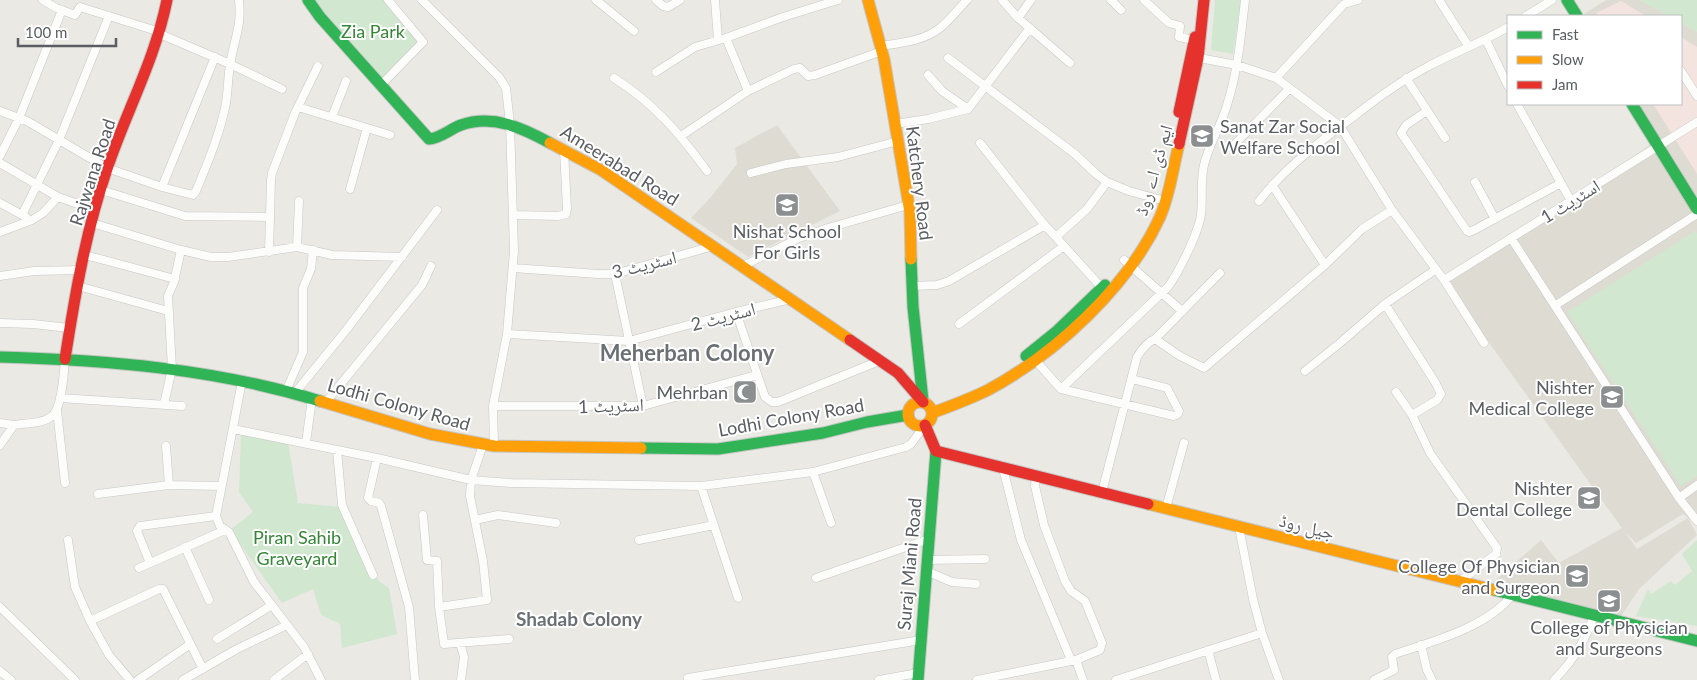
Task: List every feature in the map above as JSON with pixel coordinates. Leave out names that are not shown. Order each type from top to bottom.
[{"type":"main road","name":"Rajwana Road","points":[[65,359],[69,328],[95,210],[107,168],[160,33],[167,0]]},
{"type":"main road","name":"Ameerabad Road","points":[[308,0],[320,17],[380,86],[430,139],[434,139],[468,122],[483,121],[510,124],[524,128],[601,170],[743,266],[879,362],[898,373],[923,402]]},
{"type":"main road","name":"Katchery Road","points":[[868,0],[881,49],[908,204],[912,286],[923,402]]},
{"type":"main road","name":"ایم ڈی اے روڈ","points":[[980,393],[992,380],[1029,354],[1057,331],[1127,263],[1156,225],[1166,202],[1199,8],[1204,0]]},
{"type":"main road","points":[[1566,0],[1576,15]]},
{"type":"main road","points":[[1574,0],[1583,15]]},
{"type":"main road","name":"ایم ڈی اے روڈ","points":[[932,413],[996,386],[1062,338],[1108,293],[1150,221],[1158,199],[1199,58],[1199,8]]},
{"type":"main road","points":[[1633,105],[1697,196]]},
{"type":"main road","points":[[1640,105],[1697,209]]},
{"type":"main road","name":"Lodhi Colony Road","points":[[0,357],[65,359],[152,366],[242,381],[291,392],[430,434],[488,446],[718,449],[823,433],[867,422],[908,415]]},
{"type":"main road","points":[[923,402],[928,405],[932,413],[931,419],[925,425],[919,426],[913,424],[908,415],[909,409],[913,404],[923,402]]},
{"type":"main road","points":[[925,425],[936,451]]},
{"type":"main road","name":"جیل روڈ","points":[[936,451],[1697,641]]},
{"type":"main road","name":"Suraj Miani Road","points":[[918,676],[936,451]]},
{"type":"street","points":[[43,0],[75,15],[80,7],[160,33],[282,89]]},
{"type":"street","points":[[0,111],[19,118],[107,168],[191,195],[196,191],[219,130],[226,102],[230,64],[238,31],[239,1],[231,0]]},
{"type":"street","points":[[380,86],[423,42],[388,0]]},
{"type":"street","points":[[422,0],[499,77],[506,88],[510,124],[513,215],[514,268],[507,334],[493,406],[488,446],[471,480],[470,496],[484,561],[488,600],[439,607]]},
{"type":"street","points":[[596,0],[634,31]]},
{"type":"street","points":[[656,0],[663,6],[668,7],[680,0]]},
{"type":"street","points":[[715,0],[722,39],[748,91]]},
{"type":"street","points":[[656,72],[695,48],[838,0]]},
{"type":"street","points":[[681,136],[748,91],[797,68],[812,76],[881,49],[933,33],[967,0]]},
{"type":"street","points":[[1002,0],[1018,18],[1070,63]]},
{"type":"street","points":[[1018,18],[1030,0]]},
{"type":"street","points":[[1111,0],[1121,10]]},
{"type":"street","points":[[1144,0],[1169,23],[1180,26],[1178,37],[1194,40]]},
{"type":"street","points":[[1061,389],[1162,292],[1174,278],[1195,236],[1201,215],[1201,182],[1204,164],[1227,105],[1237,65],[1245,0]]},
{"type":"street","points":[[1276,78],[1344,4],[1358,0]]},
{"type":"street","points":[[1439,0],[1469,46]]},
{"type":"street","points":[[1528,15],[1552,0]]},
{"type":"street","points":[[0,156],[19,118],[62,10]]},
{"type":"street","points":[[22,215],[59,140],[108,16]]},
{"type":"street","points":[[895,124],[928,120],[968,109],[1030,28]]},
{"type":"street","points":[[1259,201],[1272,185],[1302,157],[1340,126],[1406,78],[1469,46],[1486,40],[1507,28]]},
{"type":"street","points":[[1486,40],[1507,84]]},
{"type":"street","points":[[162,187],[215,57]]},
{"type":"street","points":[[948,58],[1076,154],[1107,182],[1128,191],[1158,199]]},
{"type":"street","points":[[1199,58],[1237,65],[1276,78],[1340,126],[1392,210],[1444,280],[1484,343]]},
{"type":"street","points":[[270,252],[272,173],[298,107],[318,66]]},
{"type":"street","points":[[1682,73],[1697,96]]},
{"type":"street","points":[[928,75],[942,91],[968,109]]},
{"type":"street","points":[[614,78],[633,90],[652,106],[681,136],[707,171]]},
{"type":"street","points":[[1406,78],[1444,138]]},
{"type":"street","points":[[332,117],[346,81]]},
{"type":"street","points":[[1234,146],[1289,89]]},
{"type":"street","points":[[1518,105],[1571,201]]},
{"type":"street","points":[[298,107],[390,135]]},
{"type":"street","points":[[1427,111],[1406,125],[1402,130],[1403,135],[1466,231],[1470,232],[1562,184]]},
{"type":"street","name":"اسٹریٹ 1","points":[[1444,280],[1697,122]]},
{"type":"street","points":[[350,189],[367,128]]},
{"type":"street","points":[[751,173],[786,164],[838,157],[898,141]]},
{"type":"street","points":[[980,142],[1045,225],[1102,288]]},
{"type":"street","points":[[513,215],[562,216],[566,214],[564,150]]},
{"type":"street","points":[[0,163],[58,197],[95,210]]},
{"type":"street","points":[[1056,237],[1087,209],[1107,182]]},
{"type":"street","points":[[1475,182],[1495,219]]},
{"type":"street","points":[[1272,185],[1324,264]]},
{"type":"street","points":[[101,190],[185,216],[270,217]]},
{"type":"street","points":[[0,232],[32,220],[43,213],[58,197]]},
{"type":"street","points":[[297,248],[299,201]]},
{"type":"street","points":[[0,203],[32,220]]},
{"type":"street","points":[[743,266],[799,238],[908,204]]},
{"type":"street","points":[[291,392],[347,329],[438,210]]},
{"type":"street","points":[[1155,339],[1180,356],[1204,368],[1362,229],[1392,210]]},
{"type":"street","points":[[1556,305],[1697,214]]},
{"type":"street","points":[[92,223],[202,256],[218,257],[297,248],[345,256],[402,257]]},
{"type":"street","points":[[912,286],[937,285],[949,281],[1045,225]]},
{"type":"street","points":[[1511,238],[1556,305],[1678,498],[1697,521]]},
{"type":"street","name":"اسٹریٹ 3","points":[[514,268],[615,274],[713,246]]},
{"type":"street","points":[[959,324],[1064,246]]},
{"type":"street","points":[[164,404],[172,369],[168,296],[175,279],[181,250]]},
{"type":"street","points":[[291,392],[302,352],[304,339],[302,296],[304,284],[311,268],[313,250]]},
{"type":"street","points":[[85,255],[175,279]]},
{"type":"street","points":[[1127,263],[1182,311]]},
{"type":"street","points":[[326,402],[422,285],[431,266]]},
{"type":"street","points":[[0,276],[34,271],[81,270]]},
{"type":"street","points":[[1305,371],[1385,304],[1435,270]]},
{"type":"street","points":[[1102,492],[1141,350],[1150,341],[1155,339],[1220,273]]},
{"type":"street","points":[[615,274],[643,406]]},
{"type":"street","points":[[78,286],[168,312]]},
{"type":"street","name":"اسٹریٹ 2","points":[[507,334],[629,341],[791,299]]},
{"type":"street","points":[[1385,304],[1441,394],[1438,400],[1412,415]]},
{"type":"street","points":[[736,312],[765,397],[775,403],[879,362]]},
{"type":"street","points":[[0,323],[69,328]]},
{"type":"street","points":[[65,359],[57,410],[65,483]]},
{"type":"street","points":[[1034,360],[1061,389],[1174,416],[1178,414],[1179,410],[1167,388],[1132,379]]},
{"type":"street","name":"اسٹریٹ 1","points":[[493,406],[643,406],[756,375]]},
{"type":"street","points":[[242,381],[216,516],[220,526],[229,532],[254,582],[308,654],[321,680]]},
{"type":"street","points":[[1396,392],[1412,415],[1430,453],[1497,548],[1496,554],[1459,582]]},
{"type":"street","points":[[60,398],[182,406]]},
{"type":"street","points":[[306,443],[312,398]]},
{"type":"street","points":[[0,423],[14,425],[41,421],[52,416],[57,410]]},
{"type":"street","points":[[0,445],[14,425]]},
{"type":"street","points":[[233,429],[377,458],[471,480],[511,483],[701,486],[812,472],[906,447],[911,444],[925,425]]},
{"type":"street","points":[[1166,508],[1184,442]]},
{"type":"street","points":[[166,446],[169,485]]},
{"type":"street","points":[[338,450],[342,505],[373,575]]},
{"type":"street","points":[[377,458],[368,498],[379,503],[381,506],[409,607],[415,680]]},
{"type":"street","points":[[1004,468],[1021,540],[1083,680]]},
{"type":"street","points":[[812,472],[831,523]]},
{"type":"street","points":[[977,680],[1073,660],[1100,650],[1102,643],[1085,601],[1071,591],[1064,581],[1044,525],[1035,486],[1036,476]]},
{"type":"street","points":[[98,494],[169,485],[222,486]]},
{"type":"street","points":[[1678,498],[1697,485]]},
{"type":"street","points":[[701,486],[738,598]]},
{"type":"street","points":[[422,515],[427,560],[437,561],[439,607],[444,644],[509,639]]},
{"type":"street","points":[[475,520],[498,515],[556,523]]},
{"type":"street","points":[[150,563],[138,531],[140,526],[216,516]]},
{"type":"street","points":[[639,540],[714,525]]},
{"type":"street","points":[[1238,527],[1262,633],[1280,680]]},
{"type":"street","points":[[139,568],[225,530]]},
{"type":"street","points":[[816,578],[929,539]]},
{"type":"street","points":[[68,540],[75,587],[90,621],[109,655],[130,680]]},
{"type":"street","points":[[186,547],[209,600]]},
{"type":"street","points":[[927,565],[985,559]]},
{"type":"street","points":[[927,565],[952,582],[976,584]]},
{"type":"street","points":[[90,621],[159,588],[163,589],[202,669]]},
{"type":"street","points":[[1374,680],[1394,670],[1392,657],[1395,654],[1465,628],[1498,610],[1512,596]]},
{"type":"street","points":[[217,639],[272,604]]},
{"type":"street","points":[[0,607],[75,680]]},
{"type":"street","points":[[1554,680],[1568,666],[1584,642],[1594,616]]},
{"type":"street","points":[[183,680],[237,649],[287,625]]},
{"type":"street","points":[[1116,680],[1262,633]]},
{"type":"street","points":[[688,678],[921,640]]},
{"type":"street","points":[[460,643],[464,657],[461,680]]},
{"type":"street","points":[[138,680],[189,645]]},
{"type":"street","points":[[1420,645],[1432,680]]},
{"type":"street","points":[[1208,650],[1216,680]]},
{"type":"street","points":[[274,680],[308,654]]},
{"type":"street","points":[[0,671],[11,680]]},
{"type":"street","points":[[879,680],[918,676]]},
{"type":"shaded area","points":[[1606,0],[1640,0],[1667,15],[1583,15]]},
{"type":"shaded area","points":[[1621,1],[1644,15],[1597,15],[1596,13]]},
{"type":"shaded area","name":"Nishter Medical College","points":[[1682,24],[1697,32],[1697,524],[1683,514],[1636,543],[1625,532],[1637,549],[1688,518],[1697,535],[1639,589],[1616,624],[1486,589],[1541,540],[1559,563],[1622,528],[1444,280],[1658,140],[1637,105],[1682,105]]},
{"type":"shaded area","points":[[1682,38],[1697,47],[1697,174],[1654,105],[1682,105]]},
{"type":"shaded area","points":[[777,125],[840,211],[748,257],[691,218],[737,164],[735,148]]},
{"type":"green space","name":"Zia Park","points":[[311,0],[386,0],[421,41],[380,83]]},
{"type":"green space","points":[[1215,0],[1241,0],[1233,54],[1211,50]]},
{"type":"green space","points":[[1640,0],[1697,0],[1697,32],[1682,24],[1682,15],[1667,15]]},
{"type":"green space","points":[[1695,231],[1697,234],[1697,476],[1681,486],[1567,312]]},
{"type":"green space","name":"Piran Sahib Graveyard","points":[[241,432],[288,442],[298,503],[340,507],[379,581],[389,588],[397,634],[342,648],[340,624],[321,615],[313,589],[282,603],[230,530],[253,512],[239,492]]},
{"type":"green space","points":[[1697,540],[1697,626],[1636,616],[1648,589],[1651,594],[1671,581],[1675,585],[1692,571],[1682,554]]},
{"type":"traffic: fast","points":[[308,0],[320,17],[429,139],[438,137],[461,125],[485,121],[507,124],[529,132],[550,143]]},
{"type":"traffic: fast","points":[[1567,0],[1576,15]]},
{"type":"traffic: fast","points":[[1633,105],[1697,209]]},
{"type":"traffic: fast","points":[[911,259],[913,307],[923,401]]},
{"type":"traffic: fast","points":[[1026,356],[1057,331],[1105,285]]},
{"type":"traffic: fast","points":[[0,357],[40,358],[162,368],[241,381],[320,401]]},
{"type":"traffic: fast","points":[[641,448],[718,449],[823,433],[867,422],[908,415]]},
{"type":"traffic: fast","points":[[918,680],[936,451]]},
{"type":"traffic: fast","points":[[1494,590],[1697,641]]},
{"type":"traffic: slow","points":[[868,0],[884,59],[910,212],[911,259]]},
{"type":"traffic: slow","points":[[550,143],[601,170],[850,340]]},
{"type":"traffic: slow","points":[[932,413],[988,390],[1039,358],[1087,316],[1109,293],[1146,243],[1160,217],[1169,190],[1179,144]]},
{"type":"traffic: slow","points":[[320,401],[430,434],[494,446],[641,448]]},
{"type":"traffic: slow","points":[[920,402],[929,405],[932,414],[929,423],[920,426],[911,423],[908,414],[911,405],[920,402]]},
{"type":"traffic: slow","points":[[1148,504],[1494,590]]},
{"type":"traffic: jam","points":[[65,359],[82,263],[93,215],[115,148],[155,44],[167,0]]},
{"type":"traffic: jam","points":[[1179,144],[1198,58],[1204,0]]},
{"type":"traffic: jam","points":[[1179,112],[1195,37]]},
{"type":"traffic: jam","points":[[850,340],[898,373],[923,402]]},
{"type":"traffic: jam","points":[[925,425],[936,451],[1148,504]]},
{"type":"place","name":"Sanat Zar Social Welfare School","points":[[1202,136]]},
{"type":"place","name":"Nishat School For Girls","points":[[787,205]]},
{"type":"place","name":"Mehrban","points":[[745,392]]},
{"type":"place","name":"Nishter Medical College","points":[[1612,397]]},
{"type":"place","name":"Nishter Dental College","points":[[1589,498]]},
{"type":"place","name":"College Of Physician and Surgeon","points":[[1577,576]]},
{"type":"place","name":"College of Physician and Surgeons","points":[[1609,601]]},
{"type":"district","name":"Meherban Colony","points":[[687,352]]},
{"type":"district","name":"Shadab Colony","points":[[579,618]]}]
